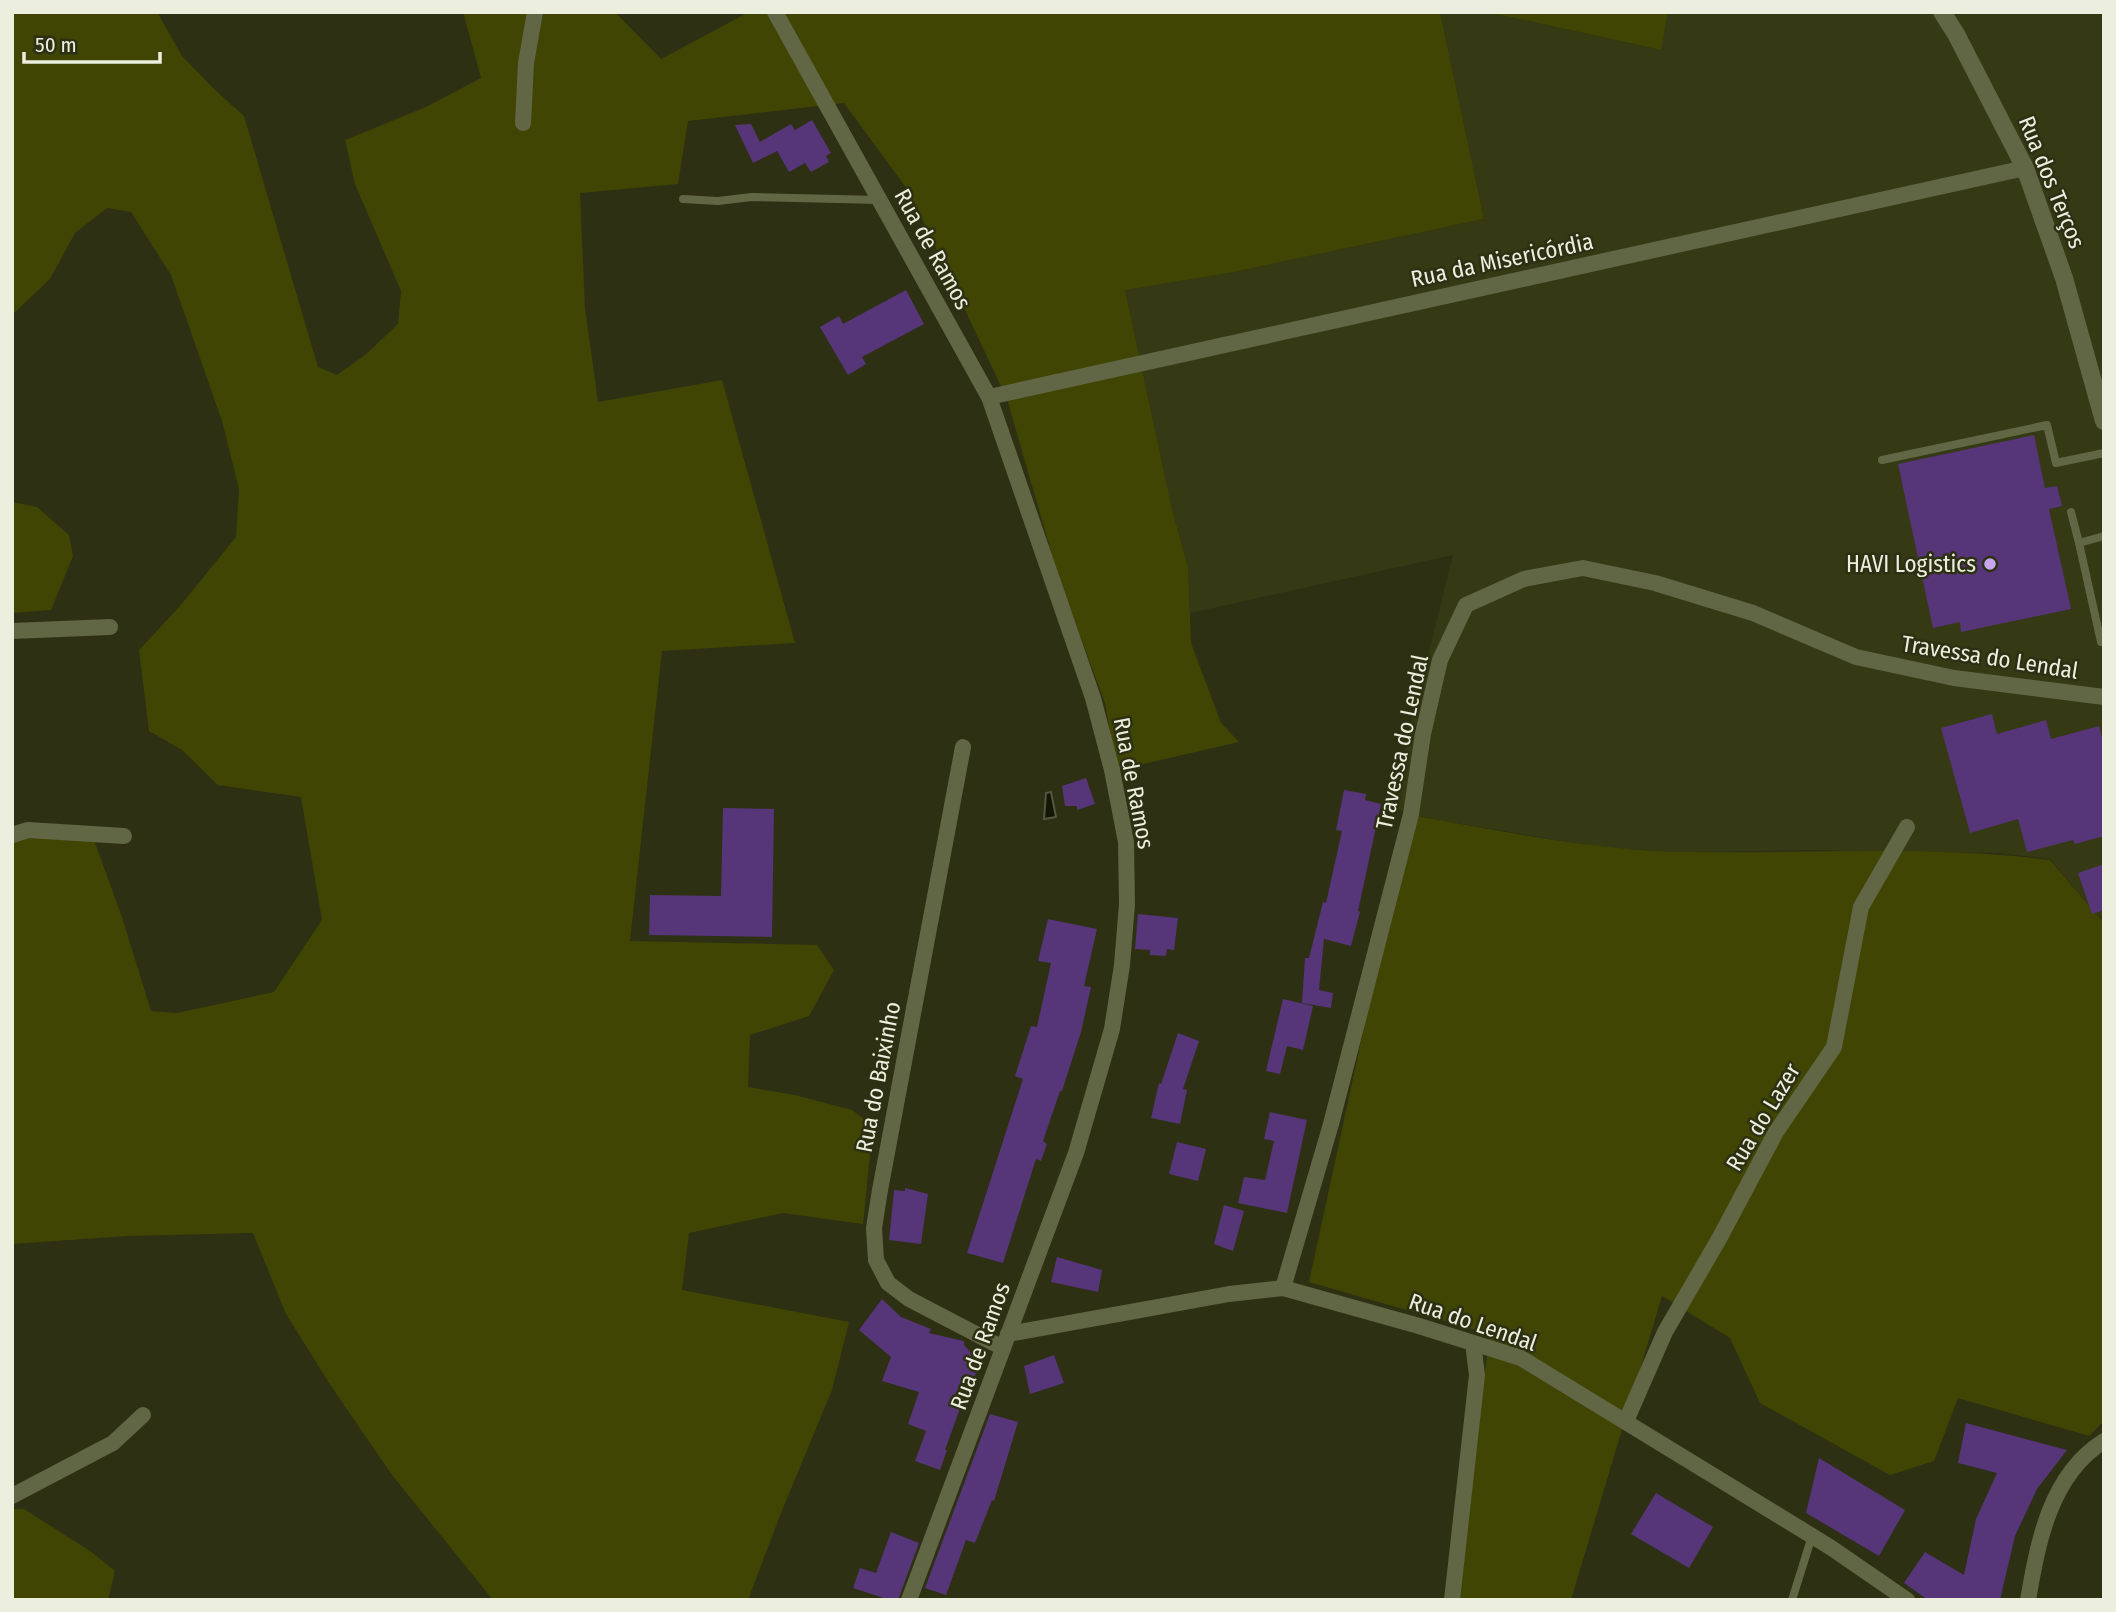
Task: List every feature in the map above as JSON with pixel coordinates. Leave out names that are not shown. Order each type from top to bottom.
[{"type":"street","points":[[523,123],[526,63],[535,12]]},
{"type":"street","name":"Rua de Ramos","points":[[775,12],[989,397],[1093,698],[1112,770],[1126,842],[1126,916],[1122,965],[1111,1029],[1076,1153],[909,1600]]},
{"type":"street","name":"Rua dos Terços","points":[[1942,12],[2025,168],[2064,278],[2104,421]]},
{"type":"street","name":"Rua da Misericórdia","points":[[989,397],[2025,168]]},
{"type":"street","name":"Travessa do Lendal","points":[[1283,1288],[1331,1124],[1410,814],[1423,734],[1440,660],[1466,605],[1524,579],[1583,568],[1655,583],[1753,613],[1856,657],[1954,678],[2104,697]]},
{"type":"street","points":[[12,631],[110,627]]},
{"type":"street","name":"Rua do Baixinho","points":[[963,747],[880,1190],[874,1228],[876,1260],[888,1283],[909,1299],[1006,1341]]},
{"type":"street","name":"Rua do Lazer","points":[[1626,1421],[1665,1332],[1776,1132],[1834,1046],[1861,906],[1907,827]]},
{"type":"street","points":[[12,835],[28,830],[124,836]]},
{"type":"street","name":"Rua do Lendal","points":[[1006,1341],[1216,1296],[1283,1288],[1521,1357],[1812,1535],[1907,1600]]},
{"type":"street","points":[[1452,1600],[1477,1375],[1473,1343]]},
{"type":"street","points":[[12,1496],[113,1443],[143,1415]]},
{"type":"street","points":[[2028,1600],[2048,1510],[2070,1474],[2104,1441]]},
{"type":"lane","points":[[683,199],[718,201],[752,197],[879,200]]},
{"type":"lane","points":[[1882,460],[2047,425],[2056,463],[2104,453]]},
{"type":"lane","points":[[2071,512],[2101,642]]},
{"type":"lane","points":[[2079,543],[2104,536]]},
{"type":"lane","points":[[1792,1600],[1812,1535]]},
{"type":"shaded area","points":[[12,12],[157,12],[182,56],[244,116],[318,367],[337,375],[365,355],[398,324],[401,291],[355,184],[345,140],[426,107],[481,78],[463,12],[615,12],[661,59],[749,12],[1440,12],[1484,219],[1229,273],[1125,290],[1172,509],[1188,567],[1191,643],[1221,723],[1239,742],[1117,770],[1105,703],[1059,579],[1007,399],[910,193],[844,103],[688,121],[678,184],[580,193],[585,308],[598,402],[722,380],[795,643],[662,651],[630,941],[817,945],[834,970],[809,1016],[750,1035],[748,1087],[795,1095],[852,1110],[873,1126],[863,1224],[783,1213],[689,1233],[682,1290],[849,1322],[832,1390],[748,1600],[493,1600],[392,1475],[329,1383],[286,1314],[253,1233],[127,1236],[12,1244],[12,836],[90,829],[122,917],[151,1011],[177,1013],[274,992],[322,920],[301,797],[218,785],[182,750],[149,731],[139,650],[180,606],[236,537],[239,489],[222,421],[171,275],[131,212],[107,208],[75,233],[50,279],[12,315]]},
{"type":"shaded area","points":[[1440,12],[1487,12],[1660,50],[1668,12],[2104,12],[2104,923],[2050,859],[1999,853],[1810,850],[1689,852],[1604,848],[1410,815],[1391,805],[1453,555],[1190,613],[1188,567],[1172,509],[1125,290],[1229,273],[1484,219]]},
{"type":"shaded area","points":[[1487,12],[1668,12],[1661,50]]},
{"type":"shaded area","points":[[12,502],[37,507],[69,535],[73,556],[51,610],[12,613]]},
{"type":"shaded area","points":[[1051,792],[1056,817],[1044,819],[1046,793]]},
{"type":"shaded area","points":[[1410,815],[1549,839],[1654,851],[1915,851],[2050,860],[2104,923],[2104,1421],[2089,1436],[1958,1398],[1934,1461],[1890,1475],[1760,1403],[1730,1338],[1662,1296],[1571,1600],[1455,1600],[1490,1334],[1309,1282]]},
{"type":"shaded area","points":[[12,1509],[24,1509],[90,1551],[115,1571],[108,1600],[12,1600]]},
{"type":"building","points":[[812,120],[831,153],[826,156],[829,162],[811,172],[805,163],[789,172],[777,151],[753,163],[735,125],[751,124],[760,142],[791,124],[795,130]]},
{"type":"building","points":[[906,290],[924,324],[862,357],[866,364],[848,375],[820,327],[839,316],[843,324]]},
{"type":"building","name":"HAVI Logistics","points":[[2034,435],[2045,488],[2057,486],[2062,506],[2049,509],[2071,609],[1961,632],[1960,622],[1933,628],[1898,464]]},
{"type":"building","points":[[1992,714],[1997,734],[2046,720],[2051,739],[2099,726],[2104,745],[2104,836],[2075,844],[2073,840],[2027,852],[2018,819],[1970,833],[1941,728]]},
{"type":"building","points":[[1086,778],[1095,804],[1077,810],[1077,806],[1065,806],[1062,786]]},
{"type":"building","points":[[1344,790],[1366,794],[1365,800],[1381,804],[1351,946],[1324,939],[1319,990],[1333,993],[1331,1008],[1302,1003],[1305,958],[1309,958],[1323,902],[1326,903],[1342,831],[1336,830]]},
{"type":"building","points":[[723,808],[774,809],[772,937],[649,935],[650,895],[721,896]]},
{"type":"building","points":[[2104,864],[2104,910],[2092,914],[2078,873]]},
{"type":"building","points":[[1138,914],[1178,918],[1174,950],[1167,949],[1166,956],[1150,955],[1150,950],[1135,949]]},
{"type":"building","points":[[1048,919],[1097,929],[1084,986],[1091,987],[1081,1032],[1043,1141],[1047,1144],[1041,1161],[1036,1159],[1003,1263],[967,1253],[1023,1079],[1015,1076],[1031,1026],[1037,1027],[1051,963],[1038,961]]},
{"type":"building","points":[[1283,999],[1313,1006],[1303,1050],[1287,1046],[1280,1074],[1266,1071]]},
{"type":"building","points":[[1178,1033],[1199,1041],[1183,1089],[1187,1090],[1180,1124],[1151,1118],[1159,1083],[1161,1084]]},
{"type":"building","points":[[1270,1112],[1307,1120],[1287,1213],[1238,1203],[1244,1177],[1265,1180],[1274,1141],[1264,1139]]},
{"type":"building","points":[[1177,1142],[1206,1149],[1198,1181],[1169,1174]]},
{"type":"building","points":[[905,1188],[928,1194],[921,1244],[889,1240],[894,1190],[905,1191]]},
{"type":"building","points":[[1224,1205],[1244,1211],[1233,1251],[1214,1244]]},
{"type":"building","points":[[1057,1257],[1102,1270],[1098,1292],[1051,1282]]},
{"type":"building","points":[[882,1299],[901,1317],[931,1329],[929,1333],[964,1341],[964,1345],[980,1363],[965,1401],[963,1400],[940,1470],[915,1461],[926,1431],[908,1424],[919,1392],[882,1381],[891,1357],[859,1330]]},
{"type":"building","points":[[1054,1355],[1064,1383],[1030,1394],[1024,1366]]},
{"type":"building","points":[[990,1414],[1018,1422],[994,1501],[992,1500],[975,1543],[966,1540],[946,1595],[925,1588]]},
{"type":"building","points":[[1966,1423],[2067,1450],[2037,1489],[2015,1536],[2000,1600],[1928,1600],[1904,1583],[1925,1552],[1964,1575],[1976,1519],[1997,1473],[1958,1463]]},
{"type":"building","points":[[1819,1458],[1905,1510],[1879,1556],[1806,1513]]},
{"type":"building","points":[[1656,1493],[1713,1527],[1689,1568],[1631,1534]]},
{"type":"building","points":[[891,1532],[919,1543],[898,1600],[853,1588],[860,1568],[876,1573]]},
{"type":"place","name":"HAVI Logistics","points":[[1990,564]]}]
